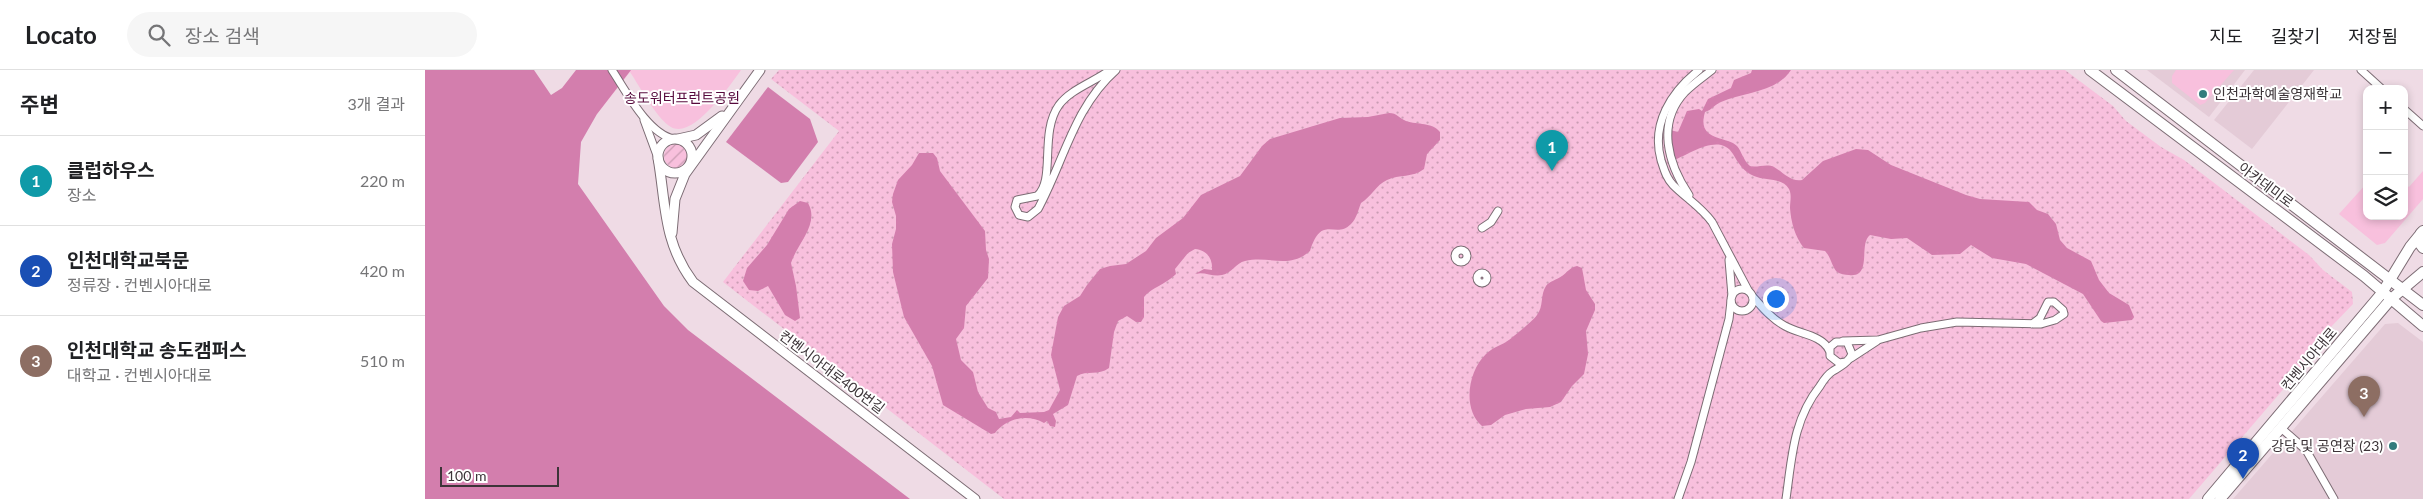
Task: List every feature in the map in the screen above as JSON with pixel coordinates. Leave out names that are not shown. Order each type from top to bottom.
[{"type":"main road","name":"아카데미로","points":[[2090,70],[2364,276],[2423,326]]},
{"type":"main road","name":"아카데미로","points":[[2116,70],[2423,305]]},
{"type":"main road","name":"컨벤시아대로","points":[[2220,499],[2281,428],[2387,296],[2389,280],[2422,232]]},
{"type":"main road","points":[[2422,232],[2420,244],[2423,248]]},
{"type":"main road","name":"컨벤시아대로","points":[[2208,499],[2387,296],[2403,290],[2423,272]]},
{"type":"street","points":[[612,70],[638,108],[657,131],[687,143],[691,149],[691,164],[683,172],[672,173],[663,168],[638,108]]},
{"type":"street","points":[[672,241],[675,199],[681,181],[691,164],[760,70]]},
{"type":"street","points":[[1110,70],[1070,95],[1055,111],[1047,136],[1044,185],[1037,196],[1022,197],[1017,200],[1015,208],[1019,215],[1028,217],[1038,209],[1082,111],[1100,86],[1116,70]]},
{"type":"street","points":[[1696,204],[1672,184],[1662,164],[1659,135],[1664,114],[1672,97],[1686,80],[1699,70]]},
{"type":"street","points":[[1712,70],[1679,100],[1672,114],[1667,136],[1672,164],[1681,184],[1712,222],[1753,297],[1762,308],[1785,326],[1815,338],[1826,345],[1832,359],[1832,372]]},
{"type":"street","points":[[2361,70],[2377,85]]},
{"type":"street","points":[[658,158],[662,145],[697,135],[718,120],[733,105]]},
{"type":"street","points":[[2408,113],[2423,126]]},
{"type":"street","points":[[1659,135],[1667,136]]},
{"type":"street","name":"컨벤시아대로400번길","points":[[658,158],[663,207],[672,241],[678,261],[693,282],[975,499]]},
{"type":"street","points":[[1662,164],[1672,164]]},
{"type":"street","points":[[1482,228],[1491,222],[1498,211]]},
{"type":"street","points":[[1678,499],[1691,462],[1729,319],[1731,298],[1728,254]]},
{"type":"street","points":[[1731,298],[1737,290],[1748,290]]},
{"type":"street","points":[[1751,307],[1753,297]]},
{"type":"street","points":[[1731,298],[1734,308],[1740,311]]},
{"type":"street","points":[[1729,319],[1740,311],[1751,307],[1762,308]]},
{"type":"street","points":[[1815,338],[1841,341],[1878,340],[1921,328],[1957,322],[2032,324]]},
{"type":"street","points":[[1786,499],[1791,451],[1798,425],[1809,402],[1832,372],[1878,340]]},
{"type":"street","points":[[1829,350],[1833,344],[1841,341]]},
{"type":"street","points":[[1841,341],[1852,349],[1848,360]]},
{"type":"street","points":[[1832,359],[1839,363],[1848,360]]},
{"type":"street","points":[[2281,428],[2306,450],[2334,499]]},
{"type":"shaded area","points":[[425,70],[534,70],[551,95],[562,88],[576,70],[631,70],[597,114],[581,142],[578,184],[664,306],[688,330],[910,499],[425,499]]},
{"type":"shaded area","points":[[1752,70],[1791,70],[1785,78],[1768,88],[1719,103],[1705,112],[1703,122],[1705,129],[1709,133],[1737,146],[1750,166],[1771,166],[1794,180],[1802,180],[1823,161],[1856,149],[1868,150],[1891,165],[1966,195],[1980,199],[2029,202],[2037,210],[2048,214],[2056,224],[2060,240],[2067,248],[2091,261],[2099,280],[2109,293],[2129,305],[2134,317],[2132,320],[2104,323],[2083,294],[2026,264],[1992,258],[1971,245],[1960,254],[1932,255],[1907,238],[1891,239],[1870,235],[1865,245],[1861,271],[1856,275],[1837,272],[1825,251],[1804,248],[1801,244],[1792,224],[1790,194],[1786,185],[1750,174],[1727,148],[1721,145],[1705,146],[1674,160],[1670,130],[1678,132],[1687,111],[1699,109],[1702,111],[1708,99],[1731,88],[1734,80],[1751,73]]},
{"type":"shaded area","name":"인천과학예술영재학교","points":[[2147,70],[2245,70],[2209,117]]},
{"type":"shaded area","points":[[2254,70],[2314,70],[2252,149],[2214,120]]},
{"type":"shaded area","points":[[768,87],[810,119],[818,142],[788,182],[781,183],[726,142]]},
{"type":"shaded area","points":[[1389,113],[1406,121],[1425,124],[1440,132],[1440,140],[1427,154],[1424,169],[1415,174],[1392,178],[1383,182],[1361,203],[1356,217],[1351,224],[1340,230],[1329,229],[1319,233],[1310,251],[1294,260],[1245,261],[1222,275],[1195,274],[1204,269],[1212,270],[1211,262],[1203,251],[1195,249],[1188,253],[1175,269],[1176,274],[1144,297],[1144,317],[1141,322],[1136,322],[1127,316],[1118,321],[1114,332],[1109,368],[1101,372],[1085,373],[1077,376],[1068,405],[1053,414],[1056,421],[1055,427],[1050,426],[1047,421],[1044,423],[1031,418],[1024,418],[1011,421],[991,434],[943,405],[932,366],[904,317],[893,272],[892,244],[896,229],[896,216],[892,202],[893,194],[898,180],[912,165],[919,153],[933,153],[937,158],[940,171],[985,231],[986,250],[989,259],[988,278],[966,306],[964,328],[956,339],[961,360],[973,372],[978,392],[988,408],[996,412],[999,419],[1011,417],[1017,410],[1020,413],[1049,410],[1060,390],[1051,355],[1058,317],[1064,306],[1080,296],[1100,269],[1126,264],[1146,251],[1156,238],[1183,218],[1201,195],[1240,176],[1262,146],[1270,139],[1340,118],[1368,117]]},
{"type":"shaded area","points":[[800,201],[808,203],[811,219],[806,234],[791,263],[800,318],[795,321],[785,315],[768,286],[758,291],[749,290],[743,281],[747,268],[767,245],[789,209]]},
{"type":"shaded area","points":[[1577,266],[1582,268],[1586,290],[1595,304],[1595,310],[1586,331],[1588,354],[1584,374],[1572,386],[1561,402],[1550,407],[1526,409],[1505,415],[1491,425],[1482,426],[1476,419],[1470,400],[1472,380],[1480,361],[1488,352],[1509,340],[1535,317],[1541,308],[1544,289],[1547,284]]},
{"type":"shaded area","points":[[2398,323],[2423,342],[2423,499],[2233,499],[2385,324]]},
{"type":"green space","name":"송도워터프런트공원","points":[[576,70],[741,70],[720,98],[700,119],[690,126],[680,129],[671,127],[660,117],[630,72],[597,114]]},
{"type":"green space","points":[[779,70],[2065,70],[2113,106],[2126,121],[2161,147],[2184,160],[2309,255],[2323,270],[2352,292],[2353,304],[2329,329],[2305,364],[2189,499],[1004,499],[723,282],[839,131],[771,79]]},
{"type":"green space","points":[[2176,70],[2234,70],[2205,103],[2200,105],[2172,83],[2172,76]]},
{"type":"green space","points":[[676,144],[684,148],[688,156],[684,164],[676,168],[668,164],[664,156],[668,148]]},
{"type":"green space","points":[[2423,171],[2423,199],[2408,216],[2408,186]]},
{"type":"green space","points":[[2363,187],[2363,220],[2405,220],[2385,243],[2377,245],[2339,214]]},
{"type":"place","name":"인천과학예술영재학교","points":[[2203,94]]},
{"type":"place","name":"클럽하우스","points":[[1552,171]]},
{"type":"place","name":"인천대학교 송도캠퍼스","points":[[2364,417]]},
{"type":"place","name":"강당 및 공연장 (23)","points":[[2393,446]]},
{"type":"place","name":"인천대학교북문","points":[[2243,479]]}]
